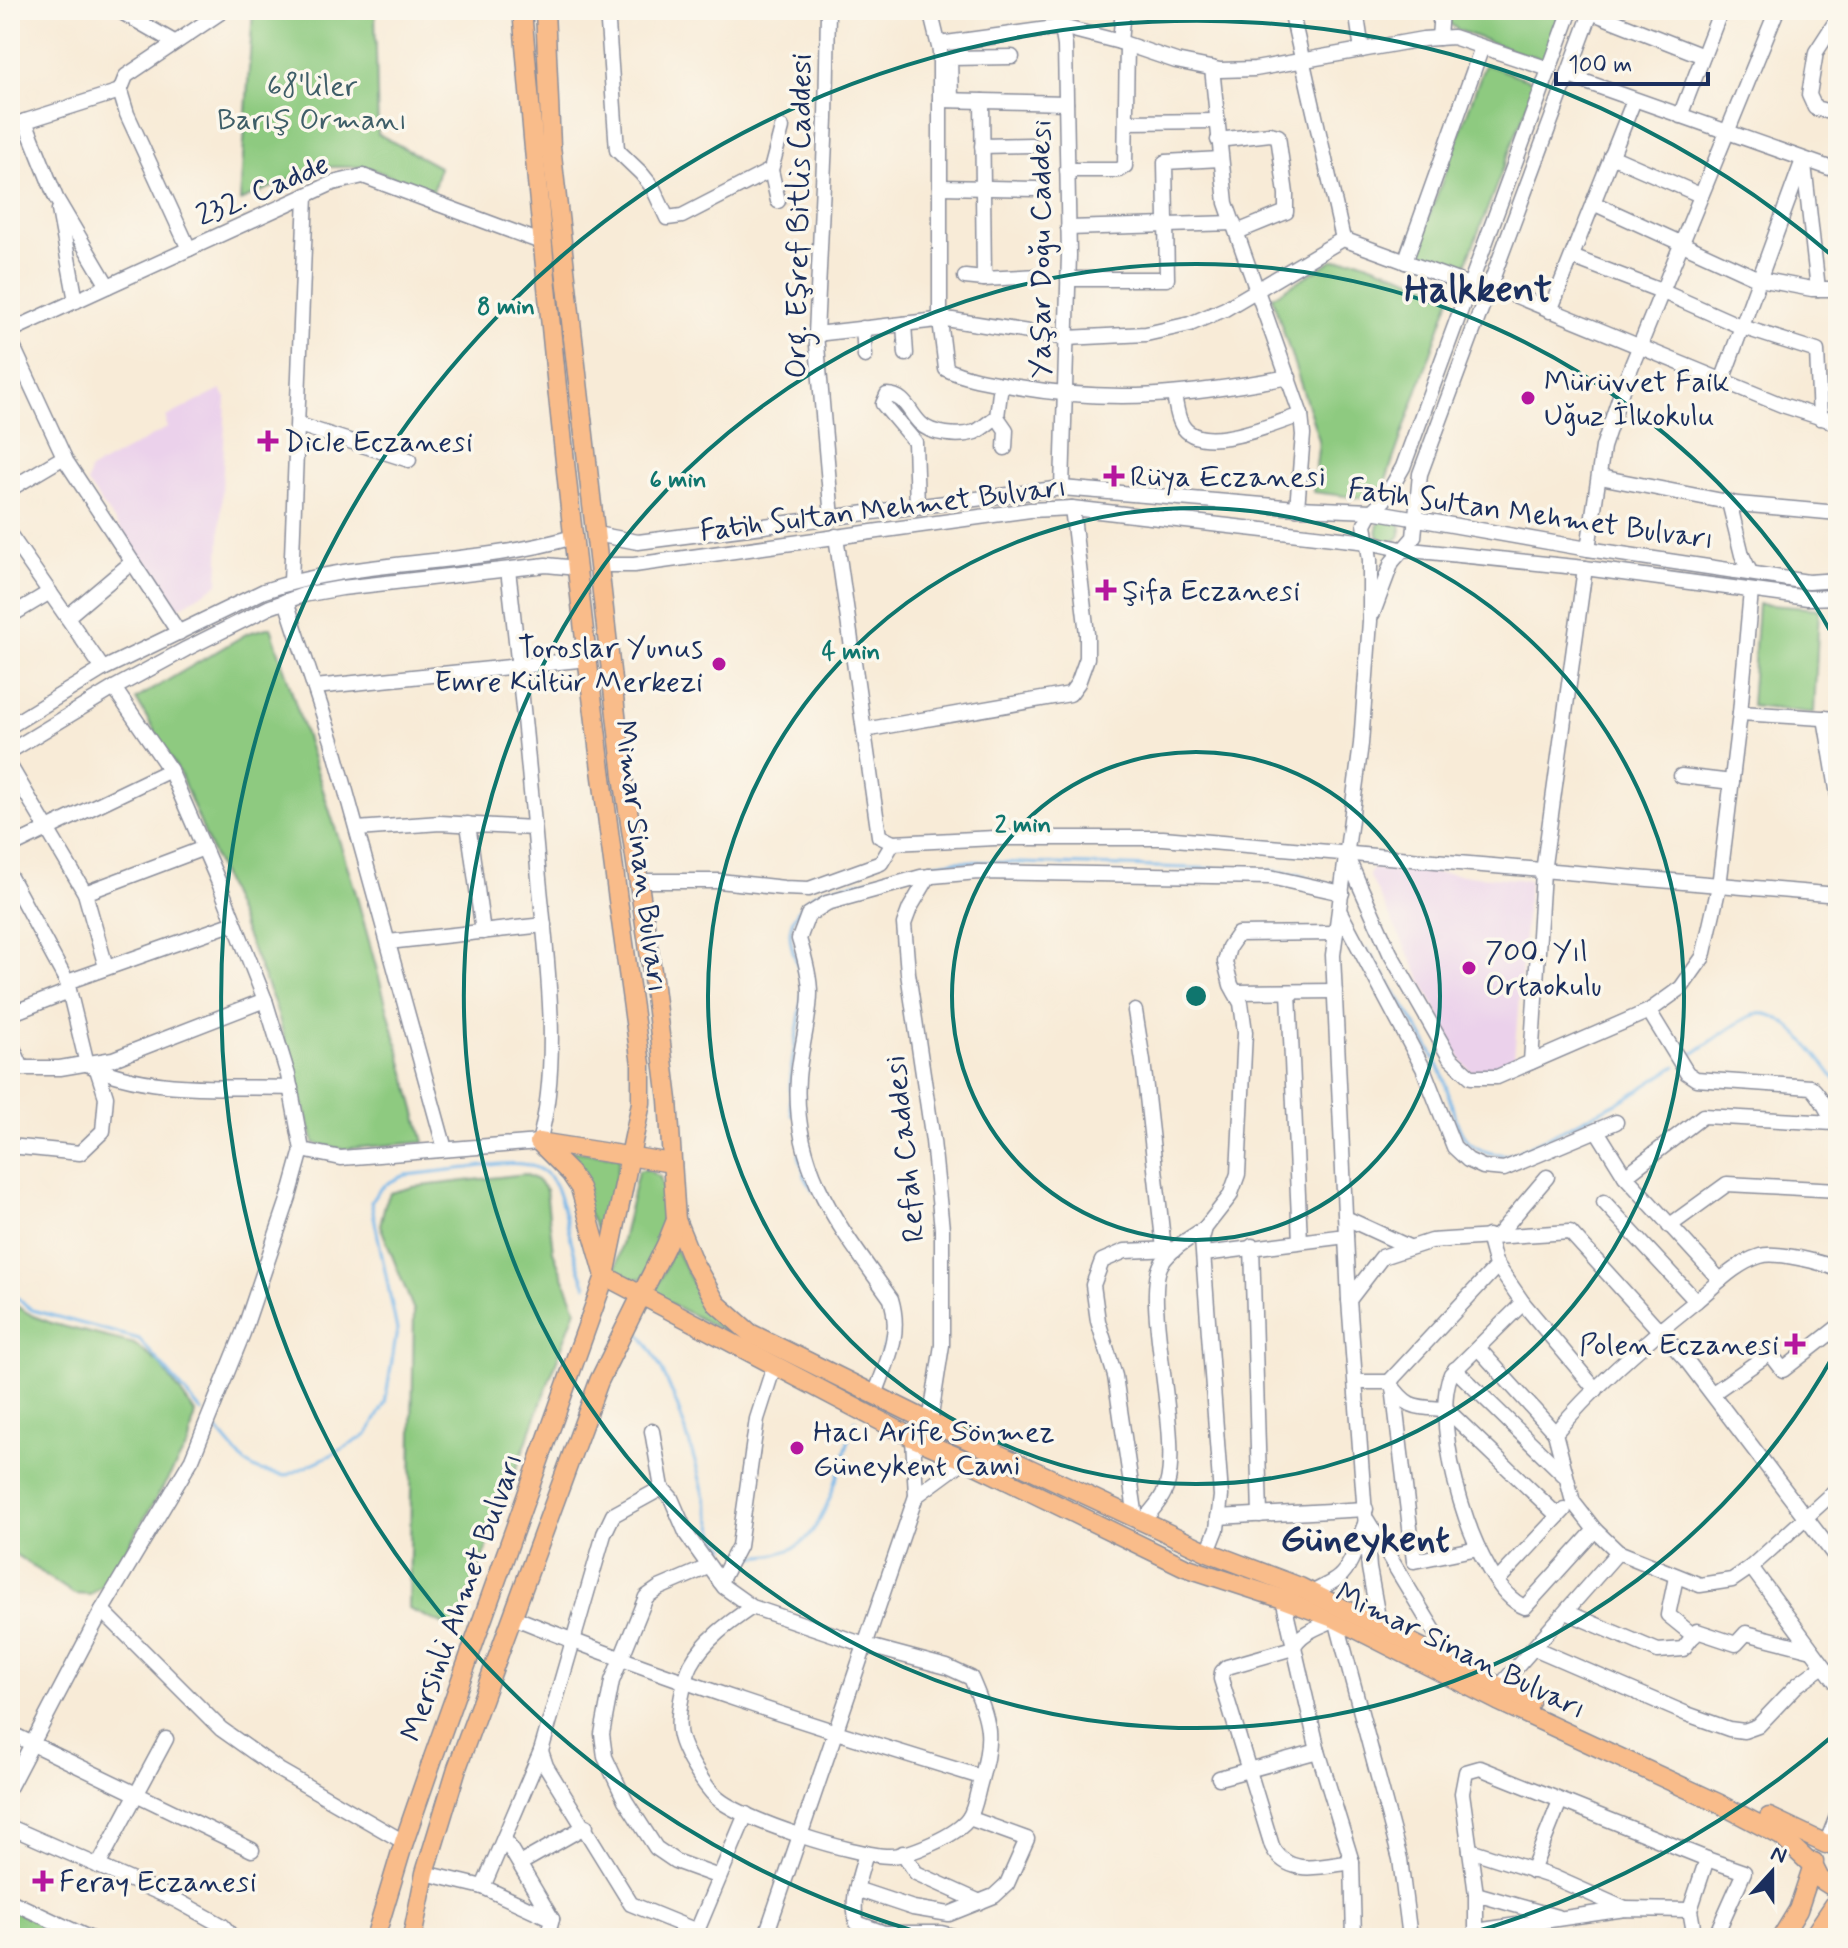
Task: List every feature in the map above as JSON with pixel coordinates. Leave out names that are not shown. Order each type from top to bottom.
[{"type":"main road","name":"Mimar Sinan Bulvarı","points":[[522,10],[541,242],[573,537],[641,1064],[641,1103],[605,1276]]},
{"type":"main road","name":"Mimar Sinan Bulvarı","points":[[545,10],[551,146],[623,776],[666,1086],[676,1220],[693,1262],[717,1304],[750,1333],[930,1422],[1208,1552],[1298,1599]]},
{"type":"main road","points":[[573,537],[584,533],[596,534]]},
{"type":"main road","points":[[577,568],[589,570],[600,565]]},
{"type":"main road","points":[[539,1142],[672,1163]]},
{"type":"main road","points":[[539,1142],[570,1173],[580,1188],[605,1276],[642,1295]]},
{"type":"main road","name":"Mimar Sinan Bulvarı","points":[[676,1220],[642,1295],[913,1438],[965,1460],[1185,1567],[1343,1615],[1498,1701],[1720,1804],[1781,1836],[1814,1867],[1825,1883],[1838,1886]]},
{"type":"main road","name":"Mersinli Ahmet Bulvarı","points":[[375,1938],[404,1842],[605,1276]]},
{"type":"main road","name":"Mersinli Ahmet Bulvarı","points":[[414,1935],[425,1873],[457,1768],[599,1381],[642,1295]]},
{"type":"main road","name":"Mimar Sinan Bulvarı","points":[[1381,1634],[1453,1662],[1832,1843]]},
{"type":"main road","points":[[1781,1938],[1798,1910],[1816,1854],[1832,1843]]},
{"type":"main road","points":[[1812,1938],[1838,1899]]},
{"type":"street","points":[[118,10],[174,42]]},
{"type":"street","points":[[189,249],[127,114],[120,91],[126,76],[224,10]]},
{"type":"street","points":[[607,10],[617,150],[653,188],[667,218],[682,216],[771,170]]},
{"type":"street","name":"Org. Eşref Bitlis Caddesi","points":[[828,10],[816,334],[832,518]]},
{"type":"street","points":[[930,10],[939,44],[945,100]]},
{"type":"street","name":"Yaşar Doğu Caddesi","points":[[1059,10],[1066,103],[1068,228],[1062,488]]},
{"type":"street","points":[[1067,170],[1119,170],[1125,166],[1127,122],[1123,10]]},
{"type":"street","points":[[1291,10],[1343,239]]},
{"type":"street","points":[[1356,10],[1362,50]]},
{"type":"street","points":[[1439,38],[1441,10]]},
{"type":"street","points":[[1381,1634],[1369,1568],[1349,1300],[1333,955],[1361,744],[1370,621],[1365,524],[1372,511],[1384,500],[1403,467],[1571,10]]},
{"type":"street","points":[[1680,116],[1721,10]]},
{"type":"street","points":[[1588,549],[1603,447],[1638,348],[1777,10]]},
{"type":"street","points":[[1370,621],[1392,562],[1414,537],[1417,529],[1414,518],[1420,474],[1592,11],[1703,56]]},
{"type":"street","points":[[1837,25],[1816,52],[1809,95],[1815,108],[1838,114]]},
{"type":"street","points":[[939,44],[1062,27],[1176,61],[1212,68],[1255,69],[1453,37],[1549,69]]},
{"type":"street","points":[[983,56],[984,38]]},
{"type":"street","points":[[1405,262],[1482,47]]},
{"type":"street","points":[[1012,57],[950,58],[940,187],[940,320],[946,369],[968,378],[1066,395],[1137,397],[1201,393],[1289,377]]},
{"type":"street","points":[[1212,68],[1226,203],[1301,415],[1303,435],[1297,508]]},
{"type":"street","points":[[1569,76],[1838,171]]},
{"type":"street","points":[[10,126],[120,91]]},
{"type":"street","points":[[945,100],[1066,103]]},
{"type":"street","points":[[1550,311],[1634,100]]},
{"type":"street","points":[[982,101],[984,279]]},
{"type":"street","points":[[25,121],[56,198],[108,286]]},
{"type":"street","points":[[1127,122],[1217,121]]},
{"type":"street","points":[[778,201],[771,170],[782,128]]},
{"type":"street","points":[[1068,228],[1168,225],[1235,228],[1286,212],[1278,136],[1270,134],[1218,140]]},
{"type":"street","points":[[982,146],[1032,145]]},
{"type":"street","points":[[1611,156],[1700,195]]},
{"type":"street","points":[[1068,279],[1167,279],[1165,162],[1221,159]]},
{"type":"street","points":[[1722,381],[1803,160]]},
{"type":"street","points":[[1803,160],[1818,289]]},
{"type":"street","name":"232. Cadde","points":[[10,331],[333,183],[363,176],[541,242]]},
{"type":"street","points":[[940,187],[1036,189]]},
{"type":"street","points":[[291,582],[306,195]]},
{"type":"street","points":[[56,198],[76,301]]},
{"type":"street","points":[[1593,203],[1759,279],[1818,289],[1838,289]]},
{"type":"street","points":[[816,334],[940,320],[1067,338],[1146,334],[1190,324],[1225,309],[1343,239]]},
{"type":"street","points":[[1343,239],[1469,285]]},
{"type":"street","points":[[1572,257],[1661,291],[1742,327],[1817,351],[1820,418]]},
{"type":"street","points":[[965,277],[1039,276]]},
{"type":"street","points":[[1492,286],[1638,348],[1838,423]]},
{"type":"street","points":[[904,324],[906,354]]},
{"type":"street","points":[[863,328],[865,356]]},
{"type":"street","points":[[10,340],[64,457],[179,633]]},
{"type":"street","points":[[1001,384],[997,417],[1006,430],[1005,448]]},
{"type":"street","points":[[917,507],[915,442],[883,404],[884,398],[893,394],[902,399],[922,426],[942,434],[976,432],[997,417]]},
{"type":"street","points":[[1174,395],[1182,426],[1193,436],[1208,439],[1231,437],[1301,415]]},
{"type":"street","points":[[299,425],[409,460]]},
{"type":"street","points":[[10,489],[64,457]]},
{"type":"street","points":[[1600,477],[1729,502],[1838,513]]},
{"type":"street","name":"Fatih Sultan Mehmet Bulvarı","points":[[596,534],[638,542],[1062,488],[1297,508],[1372,511],[1588,549],[1808,582],[1838,580]]},
{"type":"street","points":[[1729,502],[1742,555],[1750,572]]},
{"type":"street","points":[[864,730],[1070,694],[1078,683],[1087,658],[1072,508]]},
{"type":"street","name":"Fatih Sultan Mehmet Bulvarı","points":[[600,565],[634,565],[1030,510],[1072,508],[1368,542],[1401,549],[1585,568],[1808,598],[1838,597]]},
{"type":"street","points":[[10,535],[103,669]]},
{"type":"street","points":[[836,536],[879,836],[893,843],[995,838],[1163,838],[1838,895]]},
{"type":"street","points":[[10,726],[103,669],[264,591],[340,572],[538,548],[573,537]]},
{"type":"street","points":[[67,617],[131,563]]},
{"type":"street","points":[[10,751],[114,688],[200,642],[303,595],[546,565],[577,568]]},
{"type":"street","points":[[1531,1062],[1543,872],[1585,568]]},
{"type":"street","points":[[302,1150],[341,1158],[539,1142],[547,1113],[551,1071],[544,925],[508,570]]},
{"type":"street","points":[[1345,853],[1390,953],[1450,1058],[1471,1077],[1497,1077],[1649,1011],[1681,988],[1703,957],[1719,886],[1751,591]]},
{"type":"street","points":[[10,616],[50,592]]},
{"type":"street","points":[[286,601],[357,829],[445,1149]]},
{"type":"street","points":[[315,687],[588,659]]},
{"type":"street","points":[[10,1786],[102,1610],[192,1459],[243,1333],[302,1150],[291,1088],[265,1000],[204,848],[170,770],[114,688]]},
{"type":"street","points":[[1740,713],[1831,719],[1838,795]]},
{"type":"street","points":[[10,766],[85,893],[106,967]]},
{"type":"street","points":[[10,847],[170,770]]},
{"type":"street","points":[[1681,776],[1732,782]]},
{"type":"street","points":[[357,829],[440,823],[534,828]]},
{"type":"street","points":[[468,824],[483,932]]},
{"type":"street","points":[[639,881],[719,881],[809,889],[881,863],[893,843]]},
{"type":"street","points":[[85,893],[204,848]]},
{"type":"street","points":[[875,1395],[897,1325],[891,1299],[820,1193],[805,1158],[798,1108],[798,1079],[810,993],[805,956],[799,939],[808,915],[827,903],[929,876],[990,872],[1270,877],[1342,893]]},
{"type":"street","name":"Refah Caddesi","points":[[929,876],[910,908],[904,934],[942,1229],[942,1345],[930,1422]]},
{"type":"street","points":[[10,877],[68,986],[106,1097],[103,1131],[80,1153],[10,1146]]},
{"type":"street","points":[[1339,911],[1423,1068],[1454,1147],[1468,1160],[1483,1167],[1504,1169],[1616,1122]]},
{"type":"street","points":[[10,1014],[106,967],[234,923]]},
{"type":"street","points":[[388,942],[544,925]]},
{"type":"street","points":[[1139,1519],[1115,1376],[1098,1321],[1093,1285],[1102,1261],[1125,1251],[1170,1249],[1205,1228],[1230,1196],[1238,1174],[1245,1032],[1241,1003],[1225,962],[1229,947],[1238,934],[1336,933]]},
{"type":"street","points":[[1235,992],[1335,991]]},
{"type":"street","points":[[1289,992],[1300,1241]]},
{"type":"street","points":[[10,1041],[16,1068],[93,1065],[265,1000]]},
{"type":"street","points":[[1135,1011],[1170,1249],[1157,1278],[1157,1311],[1167,1394],[1167,1484],[1160,1499],[1139,1519]]},
{"type":"street","points":[[1649,1011],[1680,1064],[1696,1079],[1811,1087],[1816,1090],[1836,1125]]},
{"type":"street","points":[[93,1065],[145,1084],[291,1088]]},
{"type":"street","points":[[1625,1176],[1703,1116],[1836,1125]]},
{"type":"street","points":[[1599,1134],[1625,1176],[1720,1280]]},
{"type":"street","points":[[1492,1236],[1547,1177]]},
{"type":"street","points":[[1669,1226],[1727,1184],[1838,1190]]},
{"type":"street","points":[[1604,1202],[1696,1301]]},
{"type":"street","points":[[1346,1218],[1409,1247]]},
{"type":"street","points":[[1205,1228],[1202,1239],[1221,1496],[1208,1552]]},
{"type":"street","points":[[1349,1300],[1382,1257],[1409,1247],[1431,1241],[1570,1232],[1661,1329],[1838,1560]]},
{"type":"street","points":[[1204,1254],[1346,1236]]},
{"type":"street","points":[[1492,1236],[1497,1266],[1523,1303],[1596,1390]]},
{"type":"street","points":[[1252,1246],[1260,1515]]},
{"type":"street","points":[[1555,1433],[1661,1329],[1739,1264],[1764,1254],[1816,1261],[1838,1270]]},
{"type":"street","points":[[1478,1548],[1414,1561],[1391,1384],[1497,1266]]},
{"type":"street","points":[[1523,1303],[1455,1369],[1445,1387],[1444,1408],[1456,1487],[1472,1538],[1510,1600],[1525,1607],[1595,1530]]},
{"type":"street","points":[[1713,1393],[1770,1353],[1783,1370],[1838,1327]]},
{"type":"street","points":[[1478,1348],[1555,1433],[1573,1502],[1595,1530],[1618,1552],[1676,1577],[1700,1585],[1732,1580],[1751,1567],[1838,1488]]},
{"type":"street","points":[[720,1582],[739,1546],[757,1419],[774,1366]]},
{"type":"street","points":[[1455,1369],[1566,1477]]},
{"type":"street","points":[[1356,1382],[1391,1384],[1406,1403],[1416,1407],[1444,1408],[1558,1516]]},
{"type":"street","points":[[652,1431],[662,1488],[671,1498],[687,1535],[720,1582],[752,1607],[865,1645],[947,1667],[971,1678],[989,1724],[986,1761],[969,1818],[942,1840],[891,1856],[866,1853],[800,1835],[746,1814],[717,1798],[691,1763],[678,1732],[680,1706],[691,1665],[720,1630],[752,1607]]},
{"type":"street","points":[[765,1938],[916,1496],[913,1438]]},
{"type":"street","points":[[916,1496],[965,1460]]},
{"type":"street","points":[[483,1887],[541,1751],[604,1534],[613,1515],[662,1488]]},
{"type":"street","points":[[1498,1580],[1573,1502]]},
{"type":"street","points":[[1218,1517],[1366,1515]]},
{"type":"street","points":[[1354,1938],[1352,1862],[1318,1751],[1293,1648],[1298,1599],[1339,1577],[1348,1565],[1366,1515]]},
{"type":"street","points":[[1366,1515],[1453,1662]]},
{"type":"street","points":[[1500,1686],[1618,1552]]},
{"type":"street","points":[[708,1567],[659,1588],[646,1597],[612,1681],[602,1734],[605,1757],[625,1800],[656,1848],[675,1861],[719,1877]]},
{"type":"street","points":[[1751,1567],[1838,1685]]},
{"type":"street","points":[[1676,1577],[1668,1615],[1694,1636]]},
{"type":"street","points":[[102,1610],[221,1729],[279,1770],[404,1842]]},
{"type":"street","points":[[1566,1612],[1658,1651],[1683,1649],[1697,1631],[1736,1644],[1746,1633],[1812,1650]]},
{"type":"street","points":[[1352,1862],[1302,1868],[1277,1857],[1221,1679],[1227,1667],[1293,1648],[1308,1631],[1343,1615],[1400,1859],[1410,1938]]},
{"type":"street","points":[[513,1617],[620,1659],[835,1733],[981,1777]]},
{"type":"street","points":[[1534,1648],[1687,1714],[1744,1731],[1758,1726],[1797,1685],[1823,1666]]},
{"type":"street","points":[[10,1733],[252,1850]]},
{"type":"street","points":[[98,1866],[166,1739]]},
{"type":"street","points":[[541,1751],[546,1766],[586,1826],[631,1904],[695,1934],[746,1814]]},
{"type":"street","points":[[1219,1778],[1318,1751]]},
{"type":"street","points":[[1690,1910],[1625,1909],[1476,1934],[1476,1894],[1462,1793],[1462,1779],[1466,1772],[1480,1768],[1744,1872],[1719,1928]]},
{"type":"street","points":[[1532,1871],[1560,1801]]},
{"type":"street","points":[[1832,1843],[1838,1814]]},
{"type":"street","points":[[856,1889],[913,1908],[949,1914],[994,1896],[1007,1884],[1027,1839],[969,1818]]},
{"type":"street","points":[[521,1863],[586,1826]]},
{"type":"street","points":[[10,1827],[176,1900],[223,1926],[233,1938]]},
{"type":"street","points":[[504,1838],[552,1919],[549,1938]]},
{"type":"street","points":[[1470,1850],[1532,1871],[1625,1909]]},
{"type":"street","points":[[866,1853],[856,1889],[854,1912],[857,1923],[884,1933],[908,1936],[941,1933],[961,1938]]},
{"type":"street","points":[[903,1853],[916,1873],[980,1902]]},
{"type":"street","points":[[1695,1938],[1690,1910],[1707,1859]]},
{"type":"street","points":[[425,1873],[483,1887],[552,1919]]},
{"type":"street","points":[[1476,1894],[1563,1919]]},
{"type":"street","points":[[10,1901],[89,1938]]},
{"type":"shaded area","points":[[221,390],[226,398],[218,584],[178,608],[87,483],[90,470],[167,428],[166,417]]},
{"type":"shaded area","name":"700. Yıl Ortaokulu","points":[[1373,868],[1529,880],[1514,1057],[1481,1071],[1472,1072],[1463,1063],[1369,875]]},
{"type":"green space","name":"68'liler Barış Ormanı","points":[[253,10],[375,10],[378,134],[439,167],[433,193],[367,167],[318,167],[240,201]]},
{"type":"green space","points":[[1448,10],[1562,10],[1542,58],[1458,30],[1449,23]]},
{"type":"green space","points":[[1485,64],[1536,82],[1463,272],[1415,255]]},
{"type":"green space","points":[[1357,259],[1452,293],[1382,491],[1361,498],[1313,492],[1319,440],[1272,297],[1333,260]]},
{"type":"green space","points":[[1389,518],[1400,525],[1401,530],[1394,541],[1389,542],[1378,535],[1377,530],[1384,519]]},
{"type":"green space","points":[[1758,604],[1819,609],[1814,713],[1751,706]]},
{"type":"green space","points":[[271,627],[355,890],[424,1142],[342,1149],[314,1143],[275,1005],[181,776],[136,699],[248,633]]},
{"type":"green space","points":[[557,1149],[620,1157],[604,1245]]},
{"type":"green space","points":[[646,1169],[660,1177],[665,1218],[660,1240],[644,1278],[633,1279],[620,1275],[616,1267],[638,1171]]},
{"type":"green space","points":[[525,1174],[537,1180],[546,1190],[553,1251],[576,1309],[460,1620],[451,1628],[409,1609],[414,1311],[380,1225],[390,1193],[413,1187]]},
{"type":"green space","points":[[674,1246],[698,1293],[725,1332],[654,1295]]},
{"type":"green space","points":[[10,1302],[54,1324],[134,1344],[160,1364],[195,1413],[189,1443],[107,1582],[90,1595],[74,1594],[10,1551]]},
{"type":"green space","points":[[10,1909],[75,1938],[10,1938]]},
{"type":"waterway","points":[[792,1115],[790,1084],[802,983],[790,934],[795,916],[817,893],[931,864],[956,861],[1259,870]]},
{"type":"waterway","points":[[1270,870],[1313,880]]},
{"type":"waterway","points":[[1367,949],[1433,1055],[1463,1135],[1485,1151],[1512,1155],[1628,1097],[1676,1066]]},
{"type":"waterway","points":[[1685,1059],[1747,1018],[1766,1014],[1790,1026],[1838,1083]]},
{"type":"waterway","points":[[799,1154],[813,1191]]},
{"type":"waterway","points":[[214,1426],[245,1463],[260,1471],[286,1476],[367,1435],[385,1403],[397,1330],[371,1202],[386,1185],[406,1175],[506,1163],[542,1170],[557,1190],[586,1286]]},
{"type":"waterway","points":[[863,1272],[888,1318]]},
{"type":"waterway","points":[[10,1292],[32,1310],[139,1339],[202,1412]]},
{"type":"waterway","points":[[637,1330],[652,1351],[676,1402],[717,1538],[726,1548]]},
{"type":"waterway","points":[[871,1383],[886,1341]]},
{"type":"waterway","points":[[748,1557],[785,1551],[808,1537],[826,1507],[855,1421]]},
{"type":"place","name":"Mürüvvet Faik Uğuz İlkokulu","points":[[1528,398]]},
{"type":"place","name":"Dicle Eczanesi","points":[[268,441]]},
{"type":"place","name":"Rüya Eczanesi","points":[[1114,476]]},
{"type":"place","name":"Şifa Eczanesi","points":[[1106,590]]},
{"type":"place","name":"Toroslar Yunus Emre Kültür Merkezi","points":[[719,664]]},
{"type":"place","name":"700. Yıl Ortaokulu","points":[[1469,968]]},
{"type":"place","name":"Polen Eczanesi","points":[[1795,1344]]},
{"type":"place","name":"Hacı Arife Sönmez Güneykent Cami","points":[[797,1448]]},
{"type":"place","name":"Feray Eczanesi","points":[[43,1881]]},
{"type":"district","name":"Halkkent","points":[[1478,288]]},
{"type":"district","name":"Güneykent","points":[[1365,1538]]}]
